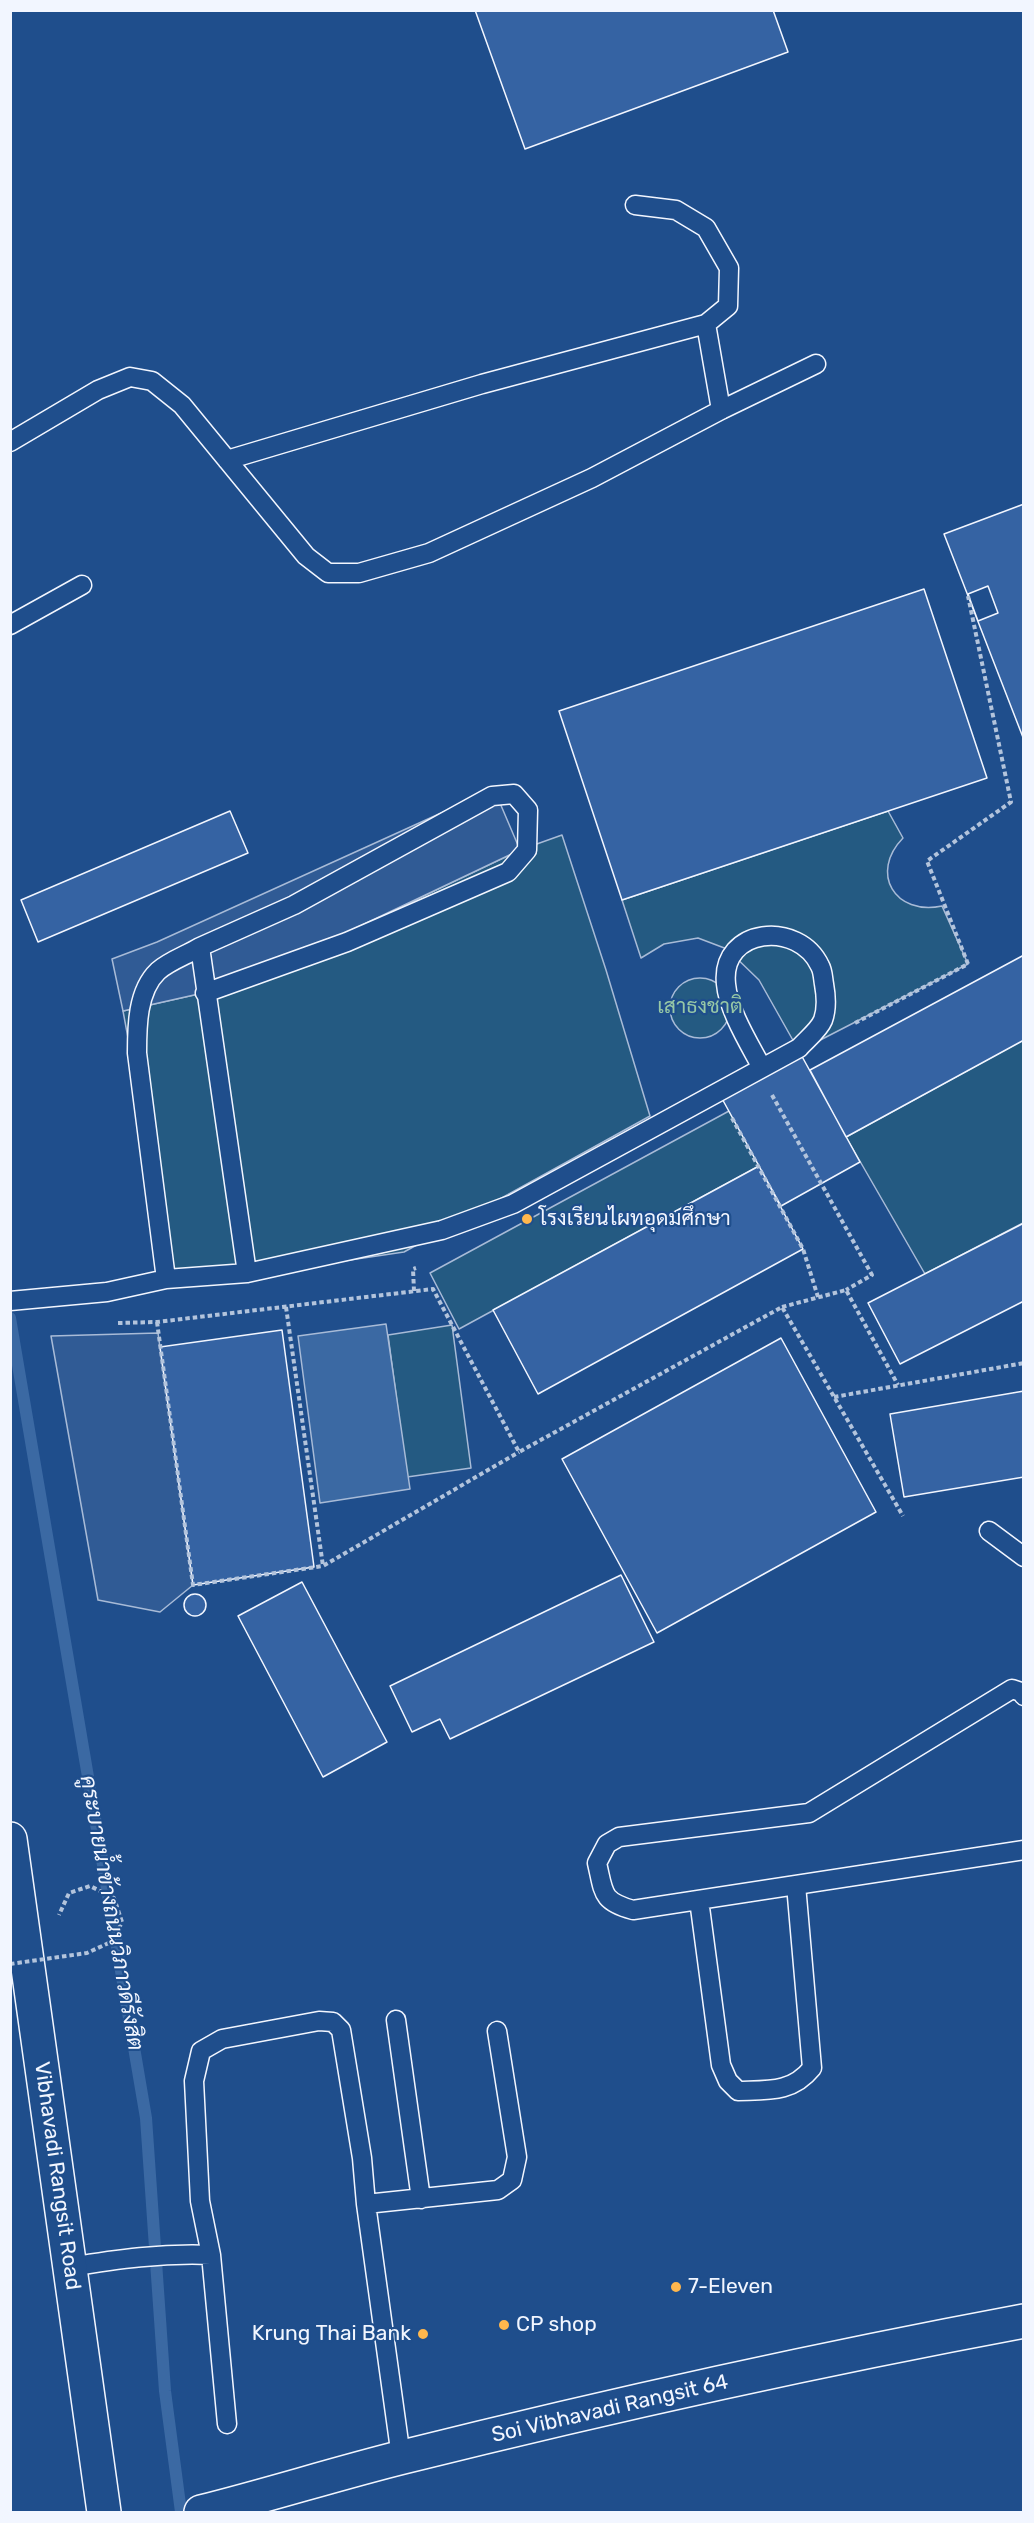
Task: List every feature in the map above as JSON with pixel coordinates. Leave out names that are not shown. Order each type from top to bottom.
[{"type":"street","name":"Vibhavadi Rangsit Road","points":[[10,1839],[104,2512]]},
{"type":"street","name":"Soi Vibhavadi Rangsit 64","points":[[205,2512],[401,2457],[854,2353],[1023,2321]]},
{"type":"lane","points":[[227,460],[504,378],[706,324],[728,306],[729,268],[706,228],[676,210],[635,206]]},
{"type":"lane","points":[[706,324],[721,410]]},
{"type":"lane","points":[[10,442],[98,390],[130,376],[152,381],[182,405],[306,556],[328,573],[359,573],[429,553],[592,478],[721,410],[816,364]]},
{"type":"lane","points":[[10,625],[82,585]]},
{"type":"lane","points":[[166,1279],[137,1053],[138,1023],[145,991],[158,972],[200,947],[294,905],[492,796],[514,794],[528,810],[527,850],[508,872],[346,942],[205,993]]},
{"type":"lane","points":[[10,1301],[107,1292],[166,1279],[247,1273],[442,1230],[513,1204],[799,1048],[823,1021],[826,996],[820,966],[804,946],[782,936],[758,937],[737,947],[726,968],[726,985],[731,1002],[762,1068]]},
{"type":"lane","points":[[200,947],[247,1273]]},
{"type":"lane","points":[[989,1531],[1023,1557]]},
{"type":"lane","points":[[1023,1696],[1021,1692],[1012,1689],[809,1814],[619,1837],[607,1844],[597,1863],[605,1894],[614,1905],[633,1910],[1023,1850]]},
{"type":"lane","points":[[699,1900],[721,2065],[728,2081],[738,2091],[776,2090],[802,2081],[812,2068],[796,1885]]},
{"type":"lane","points":[[396,2020],[421,2199]]},
{"type":"lane","points":[[226,2424],[211,2255],[200,2201],[194,2081],[201,2051],[222,2039],[319,2021],[333,2022],[341,2030],[362,2158],[366,2204],[401,2457]]},
{"type":"lane","points":[[366,2204],[498,2190],[512,2180],[517,2157],[497,2031]]},
{"type":"lane","points":[[70,2267],[138,2256],[211,2255]]},
{"type":"path","points":[[852,1024],[968,964],[927,861],[1011,802],[968,596]]},
{"type":"path","points":[[157,1322],[193,1585],[323,1566],[519,1452],[782,1307],[846,1290],[872,1275],[771,1093]]},
{"type":"path","points":[[729,1111],[803,1249],[818,1297]]},
{"type":"path","points":[[414,1291],[413,1269],[423,1264]]},
{"type":"path","points":[[116,1323],[157,1322],[433,1289],[519,1452]]},
{"type":"path","points":[[846,1290],[898,1385]]},
{"type":"path","points":[[286,1306],[323,1566]]},
{"type":"path","points":[[782,1307],[903,1516]]},
{"type":"path","points":[[834,1397],[1023,1363]]},
{"type":"path","points":[[10,1964],[87,1953],[113,1941],[122,1922],[114,1898],[90,1886],[69,1893],[59,1915]]},
{"type":"green space","points":[[888,811],[903,838],[893,851],[888,865],[888,878],[892,889],[911,905],[942,906],[968,964],[799,1051],[759,980],[727,949],[698,938],[664,944],[641,958],[622,900]]},
{"type":"green space","points":[[562,835],[650,1116],[404,1252],[174,1286],[123,1011],[234,986],[520,850]]},
{"type":"green space","name":"เสาธงชาติ","points":[[700,978],[721,987],[730,1008],[721,1029],[700,1038],[679,1029],[670,1008],[679,987]]},
{"type":"green space","points":[[1023,1040],[1023,1223],[925,1274],[846,1137]]},
{"type":"green space","points":[[729,1111],[759,1166],[459,1329],[430,1273]]},
{"type":"green space","points":[[452,1325],[471,1468],[407,1477],[388,1335]]},
{"type":"shaded area","points":[[494,789],[520,850],[234,986],[123,1011],[112,959],[157,942]]},
{"type":"shaded area","points":[[386,1324],[410,1489],[320,1503],[298,1336]]},
{"type":"shaded area","points":[[158,1333],[193,1585],[160,1612],[98,1600],[51,1336]]},
{"type":"building","points":[[475,10],[773,10],[788,52],[525,149]]},
{"type":"building","points":[[1024,504],[1024,740],[944,534]]},
{"type":"building","points":[[988,586],[998,613],[978,621],[968,594]]},
{"type":"building","points":[[924,589],[987,778],[622,900],[559,711]]},
{"type":"building","points":[[230,811],[248,853],[38,942],[21,900]]},
{"type":"building","points":[[1024,955],[1024,1040],[846,1137],[810,1070]]},
{"type":"building","points":[[799,1051],[860,1162],[781,1206],[720,1095]]},
{"type":"building","points":[[759,1166],[803,1249],[538,1394],[493,1310]]},
{"type":"building","points":[[1024,1223],[1024,1301],[900,1364],[868,1303]]},
{"type":"building","points":[[282,1330],[314,1567],[193,1585],[160,1347]]},
{"type":"building","points":[[781,1338],[876,1512],[657,1633],[562,1459]]},
{"type":"building","points":[[1024,1391],[1024,1477],[904,1497],[890,1414]]},
{"type":"building","points":[[621,1575],[654,1642],[450,1739],[440,1719],[412,1732],[390,1686]]},
{"type":"building","points":[[302,1582],[387,1742],[323,1777],[238,1616]]},
{"type":"building","points":[[195,1594],[203,1597],[206,1605],[203,1613],[195,1616],[187,1613],[184,1605],[187,1597]]},
{"type":"waterway","name":"คูระบายน้ำข้างถนนวิภาวดีรังสิต","points":[[10,1318],[146,2118],[165,2391],[181,2512]]},
{"type":"place","name":"โรงเรียนไผทอุดมศึกษา","points":[[527,1219]]},
{"type":"place","name":"7-Eleven","points":[[676,2287]]},
{"type":"place","name":"CP shop","points":[[504,2325]]},
{"type":"place","name":"Krung Thai Bank","points":[[423,2334]]}]
